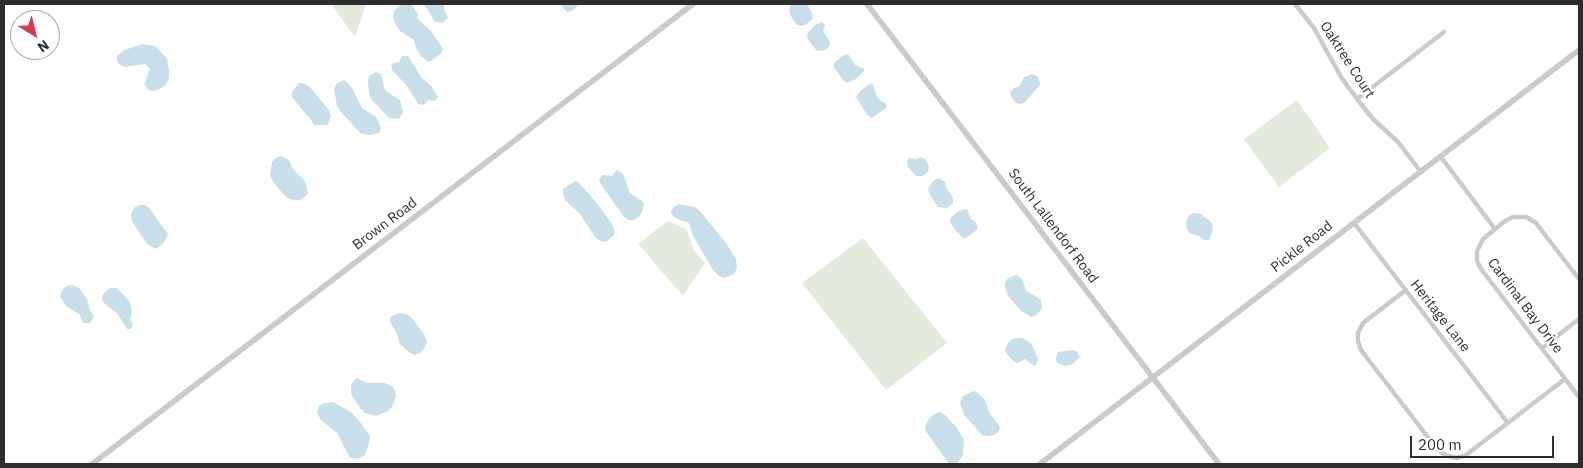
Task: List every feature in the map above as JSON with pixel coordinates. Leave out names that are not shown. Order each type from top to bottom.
[{"type":"street","name":"Brown Road","points":[[92,464],[693,4]]},
{"type":"street","name":"South Lallendorf Road","points":[[867,4],[1219,464]]},
{"type":"street","name":"Oaktree Court","points":[[1295,4],[1314,28],[1338,72],[1357,99],[1373,118],[1398,142],[1421,172]]},
{"type":"street","points":[[1357,99],[1444,32]]},
{"type":"street","name":"Pickle Road","points":[[1040,464],[1579,50]]},
{"type":"street","points":[[1440,157],[1496,229]]},
{"type":"street","name":"Cardinal Bay Drive","points":[[1579,279],[1533,220],[1522,216],[1513,217],[1496,229],[1480,242],[1477,251],[1477,261],[1481,269],[1579,397]]},
{"type":"street","name":"Heritage Lane","points":[[1354,223],[1508,423]]},
{"type":"street","points":[[1406,290],[1363,323],[1358,335],[1359,345],[1437,449],[1446,456],[1455,458],[1466,455],[1565,379]]},
{"type":"street","points":[[1542,348],[1579,319]]},
{"type":"green space","points":[[331,4],[366,4],[355,37]]},
{"type":"green space","points":[[1297,100],[1330,148],[1279,187],[1244,139]]},
{"type":"green space","points":[[668,221],[686,229],[694,250],[705,263],[683,296],[638,244]]},
{"type":"green space","points":[[863,238],[947,343],[886,390],[802,283]]},
{"type":"water","points":[[401,4],[411,4],[418,14],[417,18],[431,31],[443,49],[431,61],[428,62],[421,56],[414,40],[400,31],[396,25],[393,17],[394,11]]},
{"type":"water","points":[[424,4],[444,4],[448,18],[442,23],[435,22]]},
{"type":"water","points":[[560,4],[579,4],[572,11],[567,12]]},
{"type":"water","points":[[792,4],[807,4],[813,15],[812,20],[805,25],[797,25],[789,12]]},
{"type":"water","points":[[822,22],[825,25],[823,31],[830,42],[829,47],[825,50],[817,51],[807,37],[815,25]]},
{"type":"water","points":[[143,44],[155,46],[167,58],[169,78],[166,85],[160,89],[152,91],[144,84],[150,69],[145,64],[125,67],[117,61],[117,56],[124,50]]},
{"type":"water","points":[[848,54],[855,65],[864,69],[864,71],[856,79],[847,83],[833,66],[835,62]]},
{"type":"water","points":[[402,56],[408,56],[421,77],[432,87],[438,97],[435,101],[428,100],[424,105],[418,104],[407,86],[392,70],[391,66],[393,63],[399,62]]},
{"type":"water","points":[[376,72],[381,74],[384,88],[387,92],[400,100],[403,112],[399,119],[389,118],[372,100],[369,94],[369,76]]},
{"type":"water","points":[[1032,74],[1037,76],[1040,85],[1025,102],[1021,104],[1016,103],[1010,92],[1020,86],[1024,77]]},
{"type":"water","points":[[344,80],[352,88],[362,108],[376,117],[381,128],[379,133],[369,135],[360,133],[337,106],[334,89],[337,83]]},
{"type":"water","points":[[299,83],[309,86],[329,110],[331,116],[328,125],[314,125],[291,95]]},
{"type":"water","points":[[873,84],[877,97],[887,107],[872,118],[868,116],[856,97],[860,91]]},
{"type":"water","points":[[281,156],[289,160],[293,169],[305,181],[308,194],[300,200],[286,197],[273,182],[270,175],[272,162]]},
{"type":"water","points":[[920,157],[925,159],[929,167],[928,172],[923,176],[916,176],[908,167],[907,162],[908,158],[917,159]]},
{"type":"water","points":[[617,170],[624,176],[630,193],[644,204],[639,217],[633,220],[628,220],[624,217],[600,183],[599,179],[603,175],[612,176]]},
{"type":"water","points":[[939,178],[945,182],[953,198],[953,203],[947,208],[938,207],[928,189],[933,181]]},
{"type":"water","points":[[575,181],[595,201],[612,224],[615,232],[614,235],[606,242],[600,241],[595,237],[580,214],[565,200],[563,189]]},
{"type":"water","points":[[679,204],[699,210],[726,243],[736,259],[737,268],[734,274],[724,278],[713,270],[693,236],[689,223],[677,219],[671,214],[675,206]]},
{"type":"water","points":[[145,205],[149,208],[168,234],[164,243],[157,248],[147,244],[132,221],[131,214],[135,207]]},
{"type":"water","points":[[967,209],[971,219],[976,222],[978,229],[966,238],[963,238],[956,231],[950,219],[957,212]]},
{"type":"water","points":[[1193,213],[1201,214],[1212,223],[1213,230],[1209,240],[1204,240],[1199,236],[1191,234],[1187,229],[1186,222]]},
{"type":"water","points":[[1016,275],[1022,279],[1026,290],[1041,300],[1042,307],[1036,315],[1031,317],[1021,311],[1008,296],[1005,283],[1008,278]]},
{"type":"water","points":[[72,285],[79,288],[87,299],[94,317],[90,323],[83,323],[80,315],[66,306],[60,296],[63,289]]},
{"type":"water","points":[[110,288],[117,288],[130,302],[132,313],[130,318],[133,326],[130,329],[127,329],[117,313],[102,300],[103,294]]},
{"type":"water","points":[[399,313],[411,317],[424,334],[427,342],[420,353],[415,355],[410,353],[400,344],[390,322],[390,317]]},
{"type":"water","points":[[1022,338],[1031,343],[1038,359],[1037,364],[1034,366],[1025,359],[1017,363],[1007,354],[1005,350],[1008,343],[1012,339]]},
{"type":"water","points":[[1074,350],[1078,352],[1080,357],[1072,364],[1066,366],[1057,362],[1058,352]]},
{"type":"water","points":[[357,378],[367,383],[385,383],[393,387],[396,396],[392,407],[388,411],[376,416],[365,413],[351,394],[351,384]]},
{"type":"water","points":[[974,391],[985,400],[990,414],[999,425],[1000,429],[995,435],[982,435],[965,416],[960,403],[963,396]]},
{"type":"water","points":[[333,402],[351,412],[370,436],[365,455],[358,459],[350,458],[337,433],[321,420],[317,413],[319,406],[324,403]]},
{"type":"water","points":[[940,412],[957,428],[964,440],[963,455],[956,464],[949,464],[925,430],[929,419],[934,414]]}]
